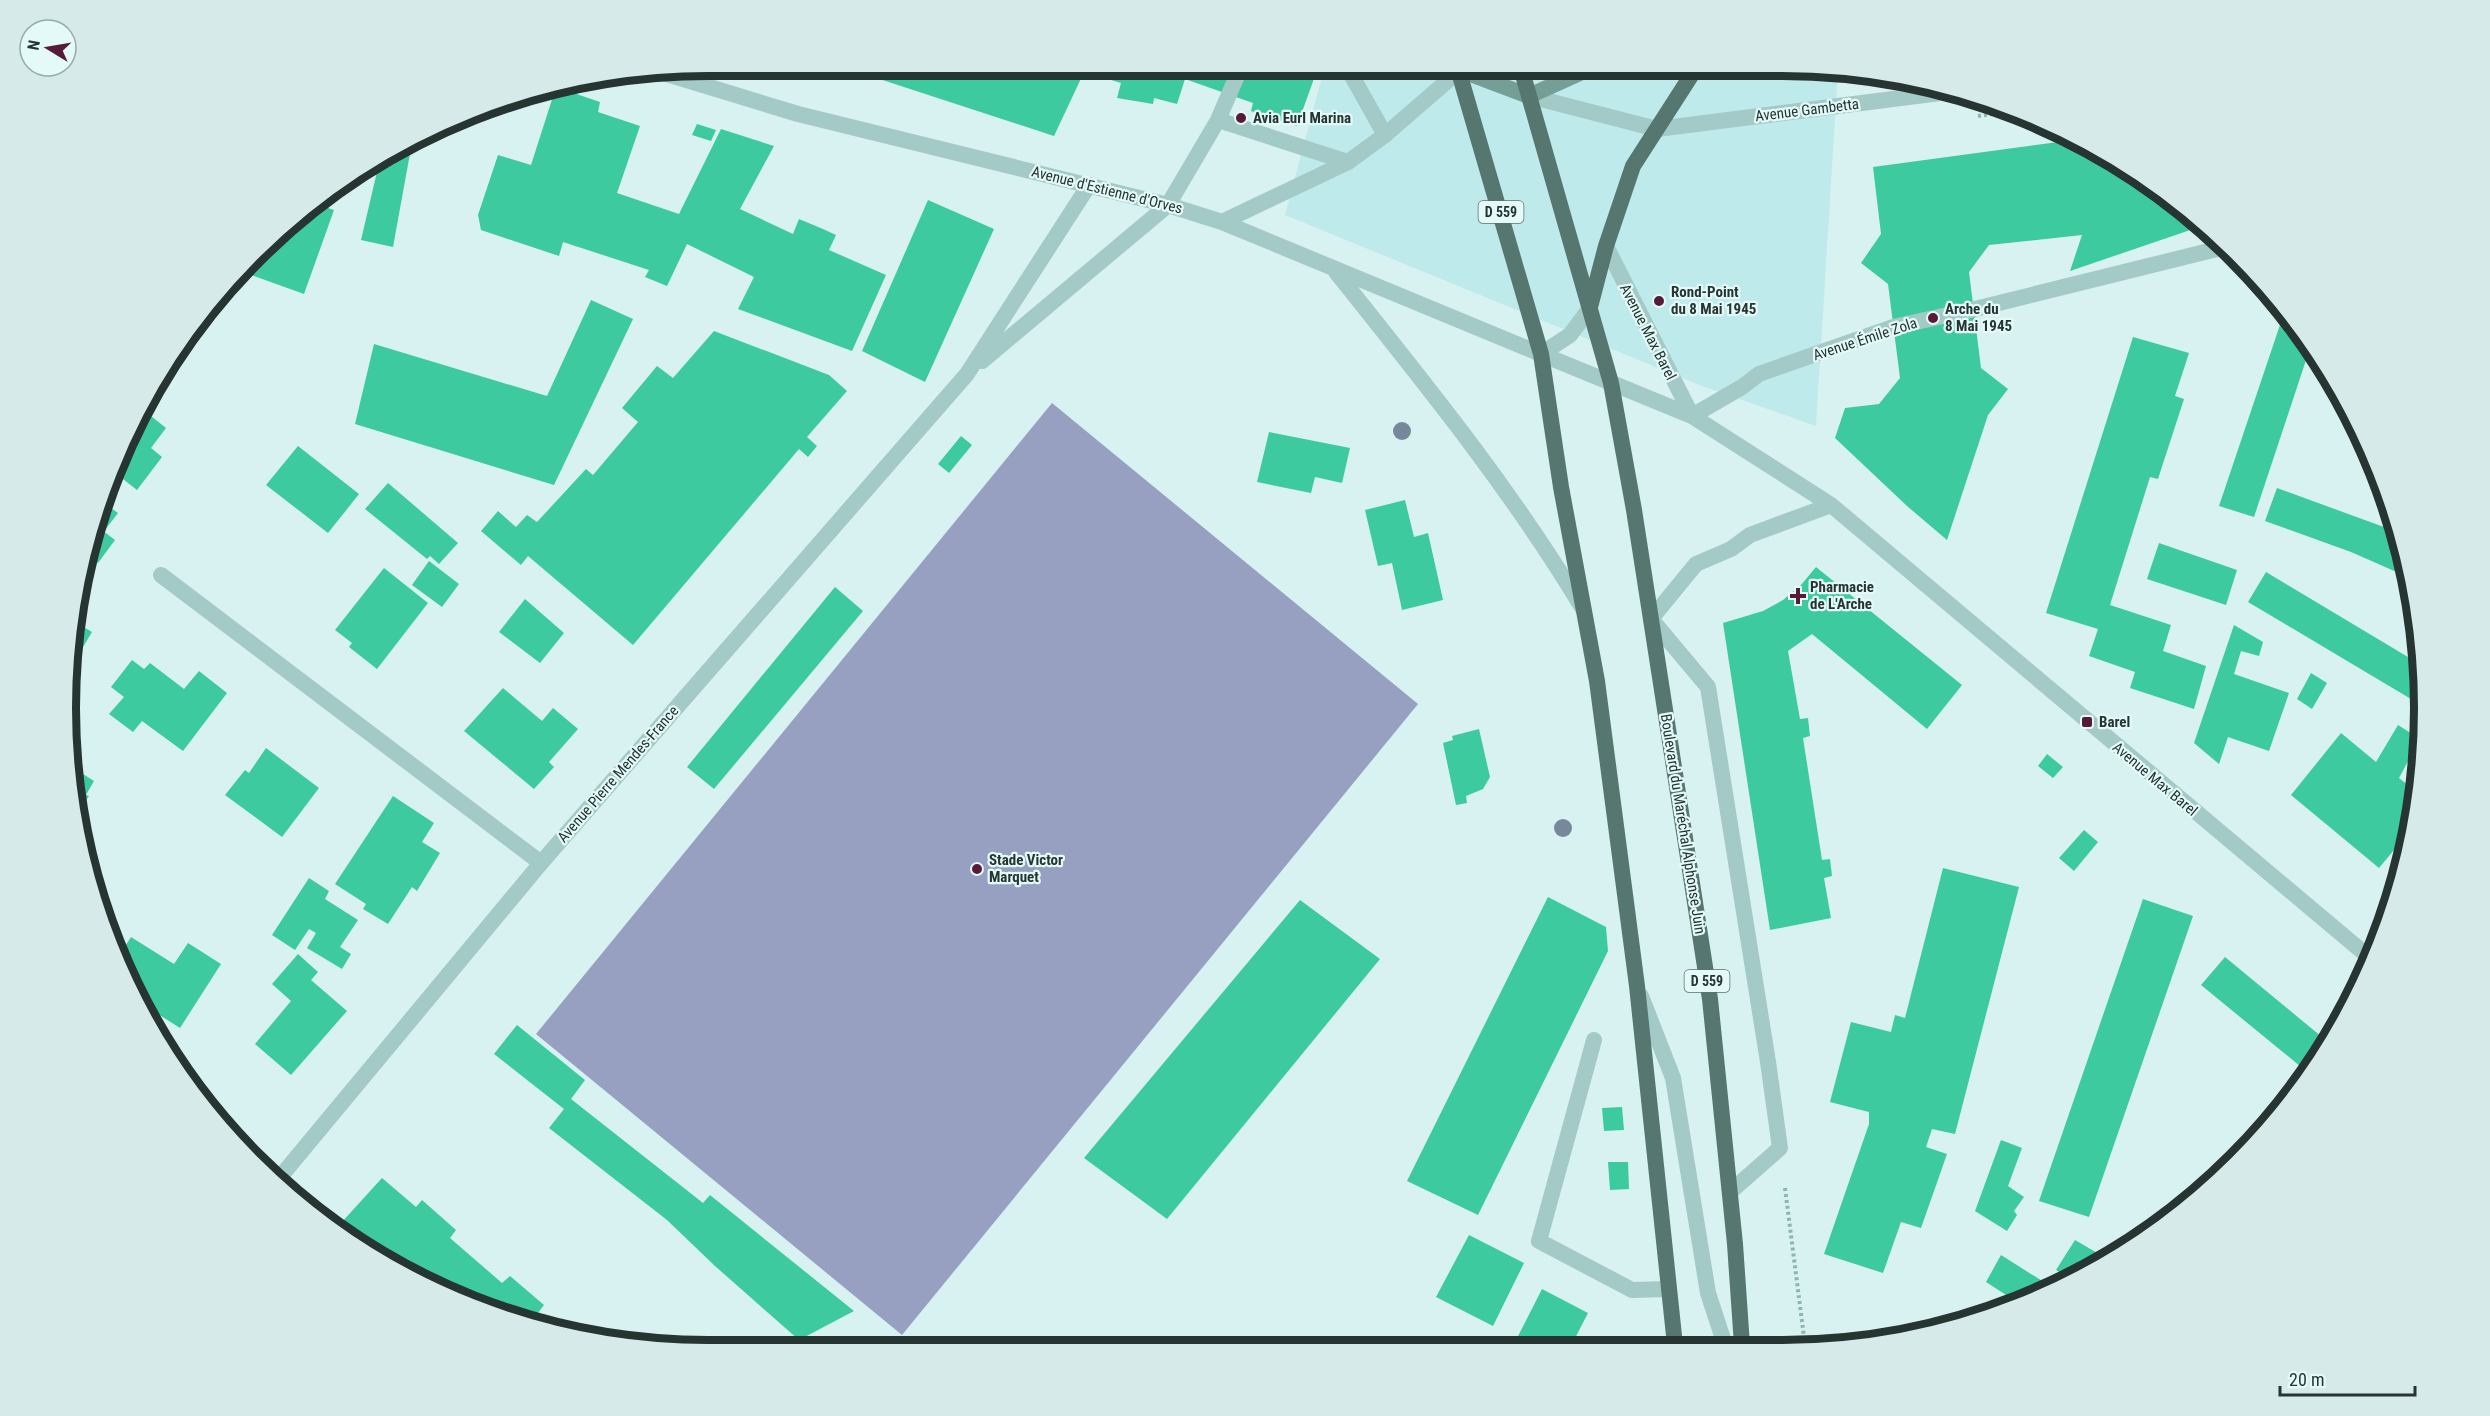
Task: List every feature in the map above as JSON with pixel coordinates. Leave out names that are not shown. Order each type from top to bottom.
[{"type":"main road","name":"D 559","points":[[1462,76],[1541,354],[1561,487],[1598,681],[1637,986],[1674,1340]]},
{"type":"main road","points":[[1478,76],[1529,96],[1573,76]]},
{"type":"main road","name":"D 559","points":[[1523,76],[1590,308]]},
{"type":"main road","points":[[1590,308],[1606,246],[1634,166],[1691,76]]},
{"type":"main road","name":"Boulevard du Maréchal Alphonse Juin","points":[[1590,308],[1611,382],[1651,619],[1710,999],[1730,1192],[1742,1340]]},
{"type":"street","points":[[967,374],[1168,205],[1218,120],[1237,76]]},
{"type":"street","points":[[1352,76],[1385,135]]},
{"type":"street","points":[[1222,222],[1348,162],[1385,135],[1452,76]]},
{"type":"street","name":"Avenue d'Estienne d'Orves","points":[[678,77],[798,114],[1168,205],[1222,222],[1541,354]]},
{"type":"street","name":"Avenue Gambetta","points":[[1657,129],[1929,94]]},
{"type":"street","points":[[1529,96],[1657,129]]},
{"type":"street","points":[[1218,120],[1348,162]]},
{"type":"street","points":[[967,374],[1089,185]]},
{"type":"street","name":"Avenue Max Barel","points":[[1606,246],[1692,416]]},
{"type":"street","name":"Avenue Émile Zola","points":[[1692,416],[1742,387],[1759,374],[1893,327],[2216,249]]},
{"type":"street","points":[[1336,271],[1462,430],[1545,546],[1586,614]]},
{"type":"street","points":[[1541,354],[1570,335],[1590,308]]},
{"type":"street","name":"Avenue Max Barel","points":[[1541,354],[1692,416],[1831,505],[2364,953]]},
{"type":"street","name":"Avenue Pierre Mendes-France","points":[[282,1174],[541,862],[967,374]]},
{"type":"street","points":[[1730,1192],[1780,1148],[1708,687],[1651,619],[1696,564],[1731,549],[1750,535],[1831,505]]},
{"type":"street","points":[[161,575],[541,862]]},
{"type":"street","points":[[1637,986],[1673,1078],[1708,1293],[1723,1340]]},
{"type":"street","points":[[1594,1040],[1539,1241],[1632,1290],[1668,1289]]},
{"type":"path","points":[[1780,1148],[1803,1339]]},
{"type":"shaded area","name":"Rond-Point du 8 Mai 1945","points":[[1322,76],[1782,76],[1837,79],[1816,426],[1702,386],[1285,215]]},
{"type":"shaded area","name":"Stade Victor Marquet","points":[[1052,403],[1418,704],[902,1335],[536,1034]]},
{"type":"building","points":[[870,76],[1082,76],[1054,136]]},
{"type":"building","points":[[1098,76],[1315,76],[1297,126],[1251,111],[1253,103],[1185,79],[1177,104],[1154,98],[1153,104],[1117,98],[1121,83]]},
{"type":"building","points":[[571,92],[600,102],[598,112],[640,126],[617,193],[679,214],[721,129],[774,146],[740,209],[793,234],[799,219],[823,229],[836,235],[829,250],[886,275],[852,351],[738,309],[754,277],[687,244],[667,286],[645,277],[649,270],[563,242],[559,256],[481,230],[478,215],[498,155],[531,165],[553,96]]},
{"type":"building","points":[[697,124],[716,130],[711,141],[692,135]]},
{"type":"building","points":[[2060,142],[2098,161],[2133,183],[2193,229],[2070,271],[2082,235],[1989,245],[1969,272],[1981,368],[2008,389],[1988,415],[1947,540],[1835,438],[1845,408],[1879,404],[1900,378],[1888,284],[1861,263],[1881,234],[1873,167]]},
{"type":"building","points":[[410,152],[393,247],[361,240],[377,170]]},
{"type":"building","points":[[928,200],[994,229],[925,382],[862,351]]},
{"type":"building","points":[[324,207],[334,210],[304,294],[249,274],[292,233]]},
{"type":"building","points":[[591,300],[633,319],[554,485],[355,424],[374,344],[547,396]]},
{"type":"building","points":[[2281,322],[2307,357],[2254,517],[2219,506]]},
{"type":"building","points":[[714,331],[829,375],[847,391],[807,437],[817,446],[808,457],[799,449],[633,645],[528,556],[521,565],[481,531],[498,511],[516,527],[527,515],[537,522],[586,469],[593,475],[638,422],[622,408],[657,366],[673,378]]},
{"type":"building","points":[[2133,337],[2189,353],[2175,396],[2184,399],[2158,479],[2150,477],[2110,605],[2171,625],[2163,651],[2206,666],[2194,709],[2130,688],[2135,672],[2089,656],[2098,629],[2046,613]]},
{"type":"building","points":[[149,415],[166,428],[151,448],[162,457],[137,490],[121,477]]},
{"type":"building","points":[[1269,432],[1350,448],[1342,483],[1315,477],[1311,493],[1257,482]]},
{"type":"building","points":[[961,436],[972,445],[949,473],[938,464]]},
{"type":"building","points":[[298,446],[359,494],[328,533],[266,485]]},
{"type":"building","points":[[388,483],[458,543],[439,564],[430,556],[427,559],[365,509]]},
{"type":"building","points":[[2277,488],[2384,527],[2385,523],[2398,573],[2351,552],[2265,521]]},
{"type":"building","points":[[1405,500],[1414,537],[1428,533],[1443,600],[1402,610],[1392,563],[1378,566],[1365,510]]},
{"type":"building","points":[[109,507],[118,513],[105,530],[103,528]]},
{"type":"building","points":[[102,530],[115,540],[98,563],[95,560]]},
{"type":"building","points":[[2159,543],[2237,570],[2226,605],[2147,579]]},
{"type":"building","points":[[429,561],[459,584],[442,607],[412,585]]},
{"type":"building","points":[[1816,567],[1962,685],[1927,729],[1812,634],[1788,651],[1800,719],[1808,718],[1810,736],[1803,738],[1822,860],[1830,859],[1832,876],[1824,878],[1831,918],[1770,930],[1723,623],[1763,611],[1783,600],[1801,585]]},
{"type":"building","points":[[384,568],[428,603],[377,669],[349,647],[352,643],[335,630]]},
{"type":"building","points":[[2266,572],[2411,659],[2414,701],[2248,602]]},
{"type":"building","points":[[835,587],[863,611],[714,789],[687,767]]},
{"type":"building","points":[[525,599],[564,633],[540,663],[499,632]]},
{"type":"building","points":[[2234,625],[2263,642],[2259,656],[2241,651],[2234,674],[2289,693],[2269,751],[2228,737],[2219,764],[2194,743]]},
{"type":"building","points":[[82,626],[92,632],[79,653]]},
{"type":"building","points":[[132,660],[144,669],[150,663],[184,689],[199,671],[227,693],[183,751],[142,721],[133,732],[109,714],[124,697],[111,687]]},
{"type":"building","points":[[2311,673],[2327,683],[2312,709],[2297,699]]},
{"type":"building","points":[[503,688],[542,721],[553,708],[578,729],[549,762],[554,767],[534,789],[464,731]]},
{"type":"building","points":[[2398,725],[2413,734],[2411,755],[2399,778],[2408,785],[2398,846],[2379,868],[2291,795],[2341,733],[2376,762]]},
{"type":"building","points":[[1479,729],[1490,777],[1483,789],[1466,796],[1467,803],[1456,805],[1443,743],[1453,740],[1452,736]]},
{"type":"building","points":[[266,748],[319,788],[282,837],[225,795],[245,770],[249,773]]},
{"type":"building","points":[[2047,754],[2063,767],[2053,778],[2038,766]]},
{"type":"building","points":[[80,772],[94,781],[86,795],[89,796],[84,803]]},
{"type":"building","points":[[393,796],[434,823],[422,842],[440,853],[417,891],[412,887],[388,924],[363,909],[366,904],[335,884]]},
{"type":"building","points":[[2084,830],[2098,842],[2074,871],[2059,858]]},
{"type":"building","points":[[1943,868],[2019,887],[1955,1134],[1932,1129],[1926,1147],[1947,1154],[1921,1228],[1901,1222],[1883,1273],[1824,1254],[1869,1124],[1869,1112],[1830,1102],[1851,1022],[1891,1032],[1895,1015],[1905,1018]]},
{"type":"building","points":[[309,878],[329,891],[325,899],[358,920],[340,947],[351,954],[342,969],[307,948],[316,933],[309,929],[295,950],[272,935]]},
{"type":"building","points":[[1548,897],[1606,927],[1608,951],[1478,1215],[1407,1181]]},
{"type":"building","points":[[2143,899],[2193,916],[2089,1217],[2039,1201]]},
{"type":"building","points":[[1300,900],[1380,959],[1167,1219],[1084,1158]]},
{"type":"building","points":[[131,937],[174,964],[188,943],[221,964],[180,1028],[155,1012],[124,948]]},
{"type":"building","points":[[298,954],[318,972],[311,980],[347,1011],[291,1075],[255,1044],[291,1001],[272,984]]},
{"type":"building","points":[[2225,957],[2321,1036],[2301,1067],[2201,985]]},
{"type":"building","points":[[517,1025],[585,1080],[571,1099],[703,1203],[710,1195],[854,1311],[799,1340],[667,1220],[549,1128],[564,1109],[494,1054]]},
{"type":"building","points":[[1622,1107],[1624,1130],[1604,1131],[1602,1108]]},
{"type":"building","points":[[2001,1140],[2022,1148],[2008,1186],[2024,1197],[2014,1211],[2017,1215],[2007,1231],[1975,1211]]},
{"type":"building","points":[[1608,1162],[1628,1162],[1629,1189],[1610,1190]]},
{"type":"building","points":[[382,1178],[416,1207],[422,1200],[456,1230],[450,1238],[502,1283],[510,1276],[544,1305],[537,1314],[540,1316],[505,1306],[429,1274],[392,1255],[342,1222]]},
{"type":"building","points":[[1469,1235],[1524,1263],[1493,1326],[1436,1297]]},
{"type":"building","points":[[2075,1240],[2099,1254],[2062,1274],[2056,1270]]},
{"type":"building","points":[[2001,1255],[2044,1282],[2009,1297],[1986,1282]]},
{"type":"building","points":[[1542,1289],[1588,1313],[1574,1340],[1516,1340]]},
{"type":"place","name":"Avia Eurl Marina","points":[[1241,118]]},
{"type":"place","name":"Rond-Point du 8 Mai 1945","points":[[1659,301]]},
{"type":"place","name":"Arche du 8 Mai 1945","points":[[1933,318]]},
{"type":"place","name":"Pharmacie de L'Arche","points":[[1798,596]]},
{"type":"place","name":"Barel","points":[[2087,722]]},
{"type":"place","name":"Stade Victor Marquet","points":[[977,869]]}]
